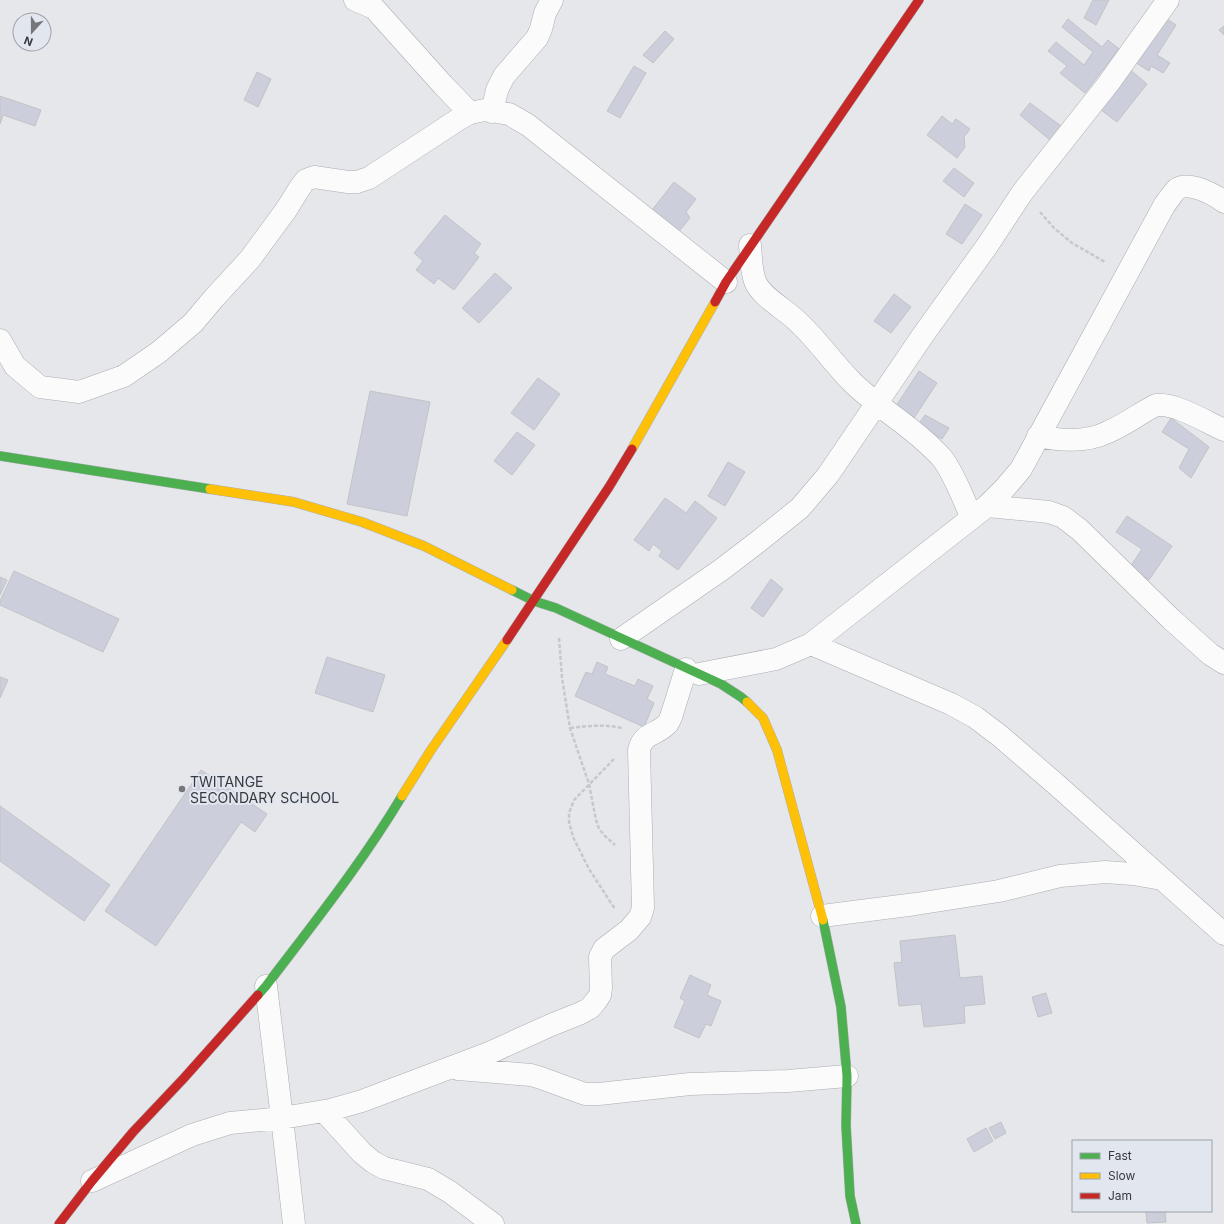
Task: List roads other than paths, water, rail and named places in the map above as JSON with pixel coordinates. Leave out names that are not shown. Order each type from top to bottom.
[{"type":"street","points":[[355,0],[374,8],[470,113]]},
{"type":"street","points":[[492,112],[497,90],[504,76],[536,38],[545,13],[552,0]]},
{"type":"street","points":[[59,1224],[92,1181],[133,1132],[184,1078],[266,986],[383,828],[431,750],[534,601],[609,487],[645,427],[726,282],[920,0]]},
{"type":"street","points":[[621,639],[721,570],[800,508],[828,475],[1022,193],[1095,101],[1168,0]]},
{"type":"street","points":[[0,340],[15,366],[40,387],[79,392],[124,376],[159,352],[193,323],[250,259],[306,180],[314,177],[357,182],[369,178],[459,119],[470,113],[485,110],[509,114],[528,126],[726,282]]},
{"type":"street","points":[[693,672],[776,659],[812,644],[980,512],[1004,489],[1021,469],[1165,204],[1177,189],[1187,186],[1204,190],[1224,202]]},
{"type":"street","points":[[750,245],[752,269],[755,282],[761,291],[813,336],[852,382],[876,404],[934,450],[980,512]]},
{"type":"street","points":[[1038,436],[1055,440],[1090,439],[1108,432],[1156,405],[1162,404],[1174,407],[1224,430]]},
{"type":"street","points":[[0,456],[294,502],[362,522],[424,546],[534,601],[556,608],[721,684],[741,697],[763,718],[777,750],[822,916],[841,1007],[846,1076],[846,1126],[850,1196],[856,1224]]},
{"type":"street","points":[[980,512],[1049,512],[1063,517],[1080,530],[1176,624],[1210,654],[1224,662]]},
{"type":"street","points":[[812,644],[951,704],[975,717],[1000,736],[1052,781],[1224,934]]},
{"type":"street","points":[[92,1181],[192,1135],[230,1123],[282,1118],[324,1111],[362,1101],[489,1053],[590,1008],[600,995],[600,957],[604,949],[628,930],[640,917],[643,908],[639,750],[641,743],[647,736],[667,724],[693,672]]},
{"type":"street","points":[[822,916],[916,904],[998,890],[1060,876],[1105,872],[1133,874],[1162,879]]},
{"type":"street","points":[[266,986],[294,1224]]},
{"type":"street","points":[[450,1068],[531,1075],[585,1094],[599,1094],[690,1084],[788,1081],[846,1076]]},
{"type":"street","points":[[324,1111],[362,1153],[373,1162],[384,1168],[428,1179],[450,1192],[493,1224]]},
{"type":"place","name":"TWITANGE SECONDARY SCHOOL","points":[[182,789]]}]
